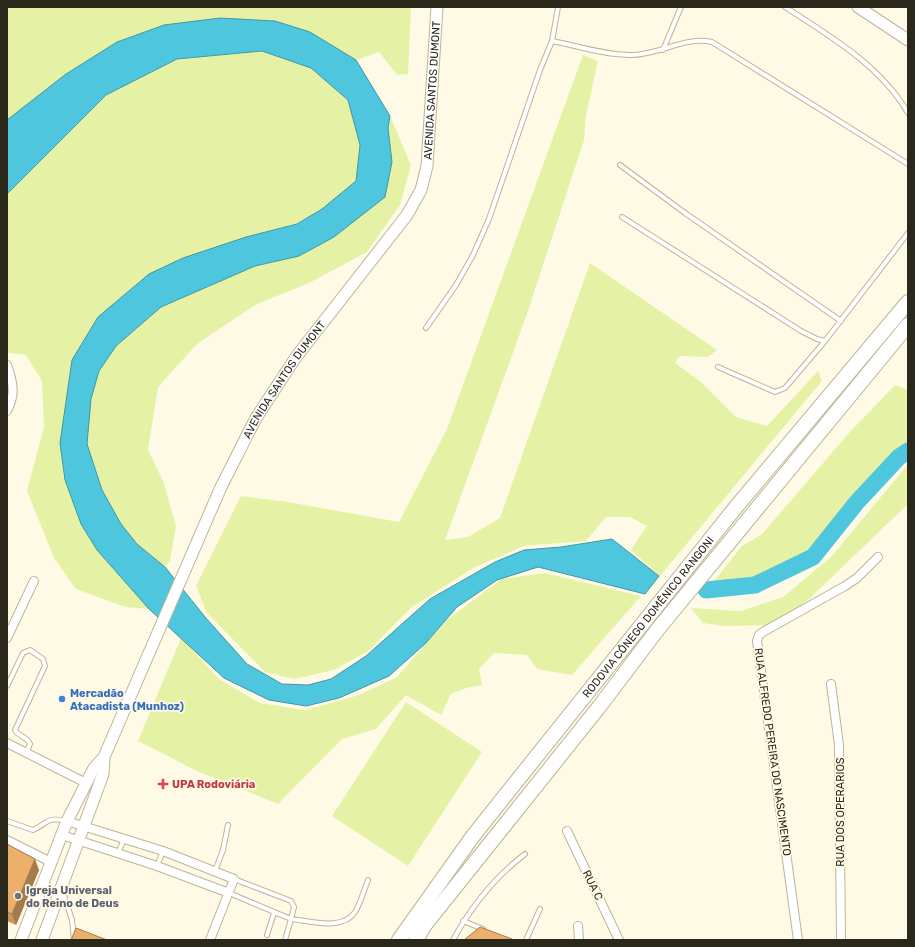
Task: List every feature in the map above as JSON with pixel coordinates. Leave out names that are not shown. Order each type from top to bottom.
[{"type":"highway","points":[[906,304],[908,294]]},
{"type":"highway","name":"RODOVIA CÔNEGO DOMÊNICO RANGONI","points":[[399,940],[473,836],[736,507],[906,304]]},
{"type":"highway","name":"RODOVIA CÔNEGO DOMÊNICO RANGONI","points":[[416,940],[424,926],[599,707],[658,629],[908,325]]},
{"type":"main road","name":"AVENIDA SANTOS DUMONT","points":[[21,940],[67,821],[94,768],[104,757],[221,487],[256,418],[296,358],[407,215],[421,190],[427,166],[437,7]]},
{"type":"main road","points":[[858,7],[908,40]]},
{"type":"main road","name":"AVENIDA SANTOS DUMONT","points":[[42,940],[103,774],[104,757]]},
{"type":"main road","points":[[51,862],[67,870]]},
{"type":"main road","points":[[45,876],[62,885]]},
{"type":"street","points":[[7,365],[13,382],[12,402],[7,411]]},
{"type":"street","name":"RUA ALFREDO PEREIRA DO NASCIMENTO","points":[[798,940],[757,641],[759,635],[763,632],[857,578],[878,557]]},
{"type":"street","points":[[7,638],[34,581]]},
{"type":"street","name":"RUA DOS OPERARIOS","points":[[831,684],[840,745],[842,940]]},
{"type":"street","points":[[7,743],[86,783]]},
{"type":"street","points":[[67,821],[162,851],[234,878],[210,940]]},
{"type":"street","name":"RUA C","points":[[567,831],[619,940]]},
{"type":"street","points":[[62,835],[157,866],[229,893]]},
{"type":"street","points":[[7,840],[51,862]]},
{"type":"street","points":[[578,926],[579,940]]},
{"type":"lane","points":[[426,328],[456,285],[470,261],[489,219],[540,70],[552,42],[558,7]]},
{"type":"lane","points":[[663,50],[681,7]]},
{"type":"lane","points":[[785,7],[868,65],[887,82],[900,98],[908,113]]},
{"type":"lane","points":[[552,42],[618,55],[644,54],[663,50],[693,40],[712,42],[908,164]]},
{"type":"lane","points":[[620,165],[685,213],[841,321]]},
{"type":"lane","points":[[622,217],[801,331],[817,339],[825,341]]},
{"type":"lane","points":[[718,367],[775,392],[785,388],[841,321],[908,232]]},
{"type":"lane","points":[[7,686],[23,652],[30,650],[43,659],[45,666],[15,730],[17,734],[28,740],[30,744],[26,753]]},
{"type":"lane","points":[[7,821],[33,830],[45,821],[54,818],[67,821]]},
{"type":"lane","points":[[215,871],[223,850],[228,825]]},
{"type":"lane","points":[[118,853],[124,839]]},
{"type":"lane","points":[[157,866],[162,851]]},
{"type":"lane","points":[[453,940],[463,921],[491,886],[525,854]]},
{"type":"lane","points":[[234,878],[291,900],[294,907],[285,940]]},
{"type":"lane","points":[[229,893],[291,919],[340,924],[349,919],[355,912],[368,880]]},
{"type":"lane","points":[[62,885],[72,920],[74,940]]},
{"type":"lane","points":[[526,940],[540,909]]},
{"type":"lane","points":[[267,935],[274,912]]},
{"type":"lane","points":[[463,921],[490,932]]},
{"type":"green space","points":[[7,7],[411,7],[408,74],[397,75],[379,52],[356,60],[310,32],[275,21],[220,18],[164,25],[117,42],[66,74],[7,120]]},
{"type":"green space","points":[[262,51],[311,68],[348,100],[360,145],[356,181],[322,209],[297,224],[246,237],[149,274],[60,443],[65,480],[81,524],[97,550],[149,609],[125,607],[76,589],[54,558],[27,491],[44,427],[42,381],[26,355],[9,353],[7,351],[7,194],[106,95],[177,59]]},
{"type":"green space","points":[[583,55],[598,61],[586,115],[584,140],[528,311],[445,540],[468,537],[500,518],[590,263],[717,350],[708,357],[680,356],[675,363],[701,382],[736,417],[767,426],[818,371],[822,381],[660,576],[631,550],[647,526],[630,517],[606,517],[586,541],[524,546],[475,567],[412,607],[367,652],[334,670],[294,679],[265,672],[207,613],[196,586],[241,496],[288,502],[399,522],[447,429]]},
{"type":"green space","points":[[390,116],[411,165],[400,205],[367,252],[311,282],[255,305],[197,344],[158,387],[148,450],[164,483],[176,526],[170,561],[165,567],[137,544],[121,524],[102,490],[87,444],[91,399],[99,371],[116,346],[161,307],[255,266],[299,256],[334,237],[392,162],[388,128]]},
{"type":"green space","points":[[895,385],[908,390],[908,444],[888,457],[854,493],[809,550],[791,564],[759,581],[714,581],[742,546],[762,534],[849,433]]},
{"type":"green space","points":[[908,466],[908,504],[809,599],[773,625],[723,626],[703,623],[691,608],[741,611],[783,597],[831,557]]},
{"type":"green space","points":[[545,573],[641,596],[572,675],[537,669],[527,655],[494,653],[479,669],[482,685],[466,688],[451,694],[441,715],[406,695],[376,729],[342,739],[278,804],[199,772],[138,741],[181,638],[219,679],[260,703],[306,710],[359,695],[397,677],[448,619],[502,579]]},
{"type":"green space","points":[[406,702],[482,752],[408,866],[332,816]]},
{"type":"water","points":[[220,18],[275,21],[310,32],[356,60],[390,116],[388,128],[392,162],[385,197],[334,237],[299,256],[255,266],[161,307],[116,346],[99,371],[91,399],[87,444],[102,490],[121,524],[137,544],[165,567],[205,617],[247,664],[282,684],[308,685],[331,679],[366,656],[430,599],[495,562],[524,550],[561,547],[612,539],[659,576],[645,594],[538,567],[497,580],[457,607],[426,643],[389,676],[339,698],[306,706],[269,700],[224,678],[149,609],[97,550],[81,524],[65,480],[60,443],[72,360],[98,317],[149,274],[183,258],[246,237],[297,224],[322,209],[356,181],[360,145],[348,100],[311,68],[262,51],[177,59],[106,95],[7,194],[7,120],[66,74],[117,42],[164,25]]},
{"type":"building","name":"Igreja Universal do Reino de Deus","points":[[7,844],[35,859],[12,914],[7,912]]},
{"type":"building","points":[[480,927],[512,939],[512,940],[464,940]]},
{"type":"building","points":[[76,928],[107,940],[71,940]]},
{"type":"waterway","points":[[706,590],[755,585],[813,557],[857,502],[899,457],[908,451]]},
{"type":"place","name":"Mercadão Atacadista (Munhoz)","points":[[62,699]]},
{"type":"place","name":"UPA Rodoviária","points":[[163,784]]},
{"type":"place","name":"Igreja Universal do Reino de Deus","points":[[18,896]]}]
